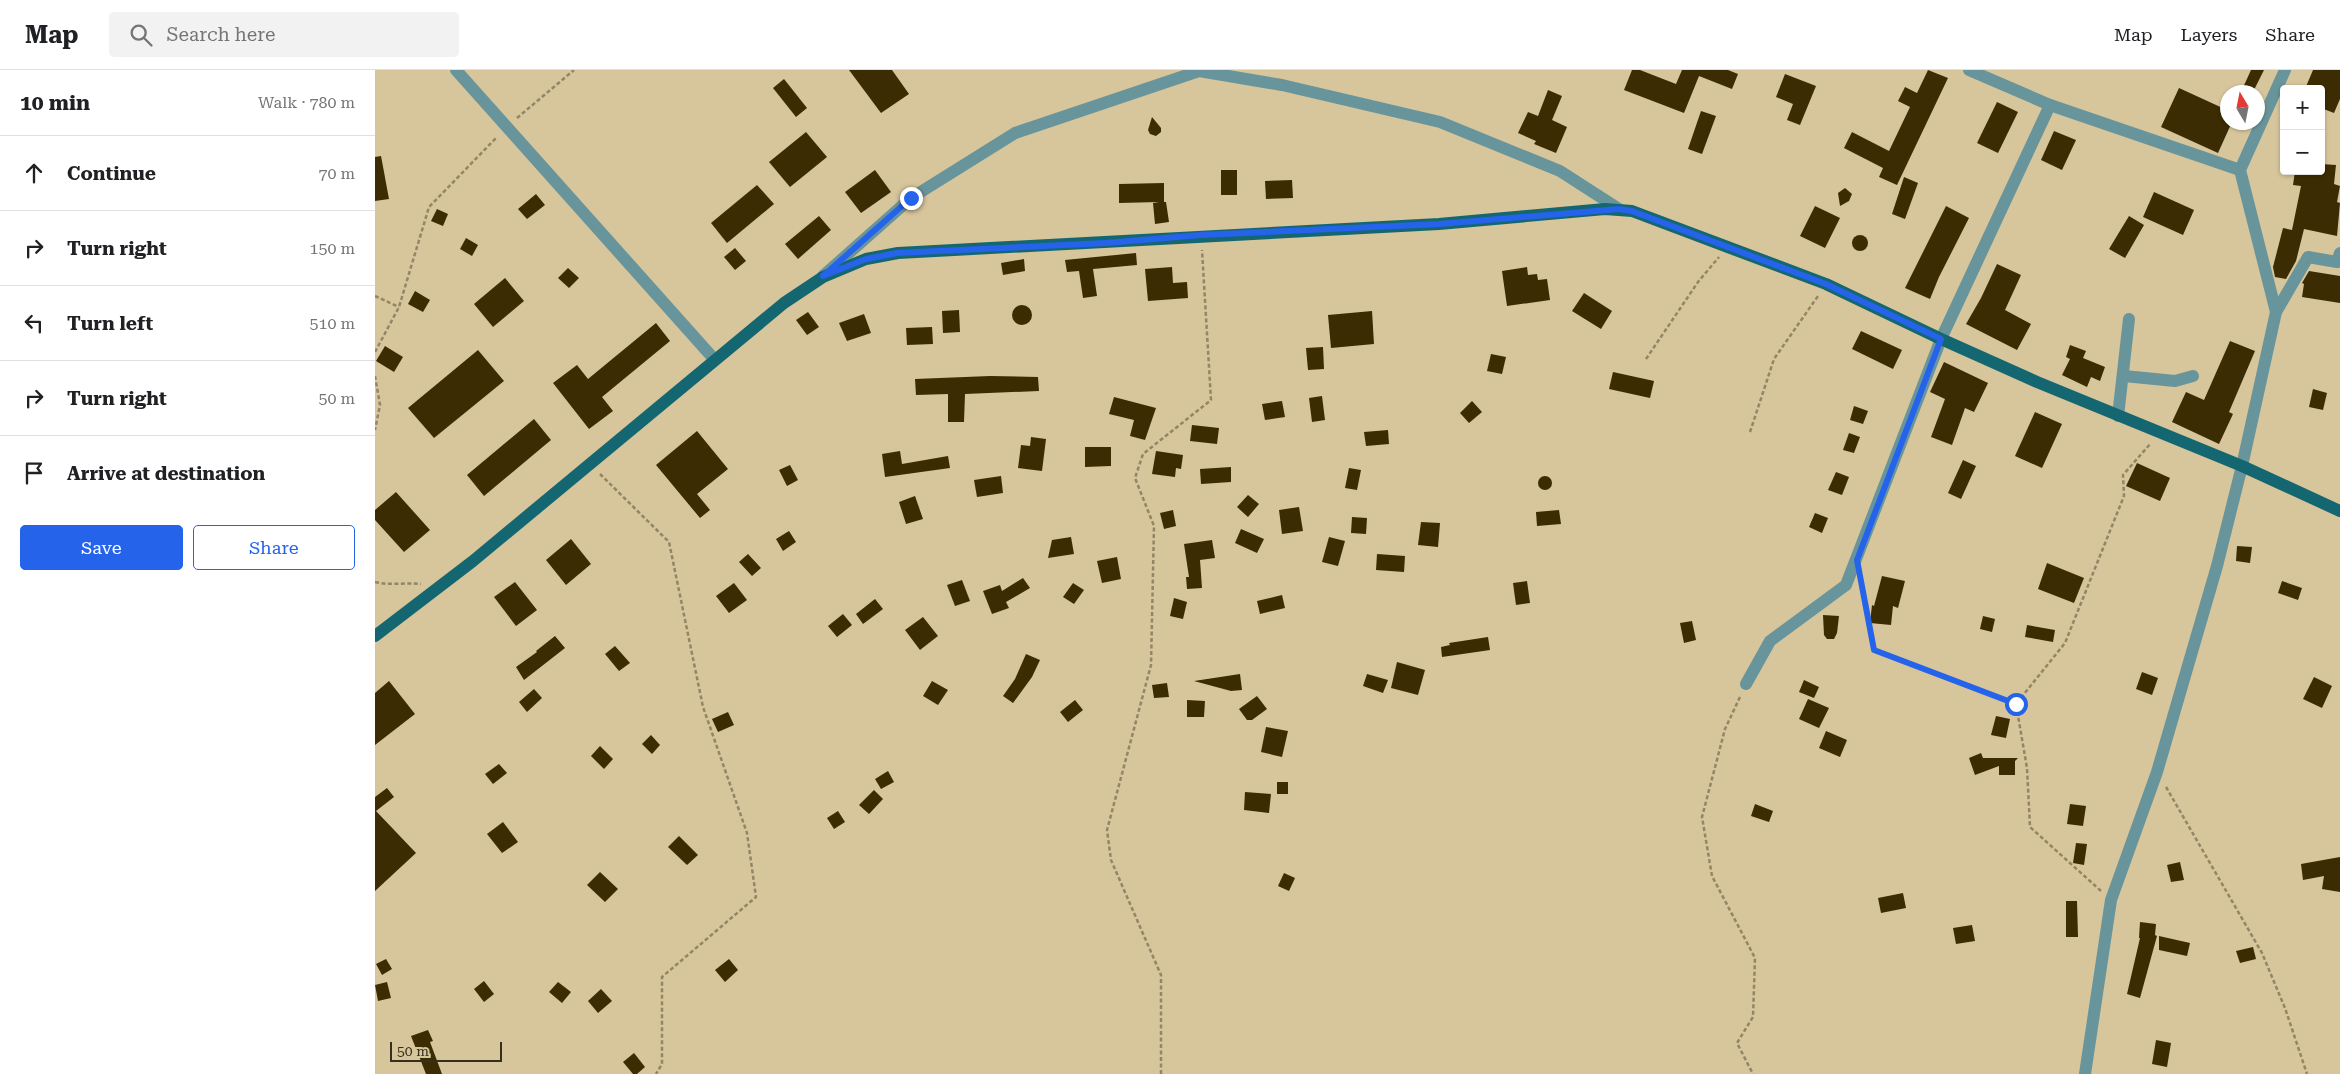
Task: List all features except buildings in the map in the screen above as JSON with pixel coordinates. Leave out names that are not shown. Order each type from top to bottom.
[{"type":"main road","points":[[375,636],[473,561],[714,359],[784,303],[823,276],[866,259],[897,253],[1106,243],[1201,235],[1439,224],[1619,209],[1632,211],[1826,284],[1941,339],[2118,416],[2242,466],[2340,511]]},
{"type":"street","points":[[456,70],[714,359]]},
{"type":"street","points":[[823,276],[911,198],[1015,133],[1199,70],[1282,85],[1440,122],[1560,171],[1619,209]]},
{"type":"street","points":[[1969,70],[2049,106],[2240,170]]},
{"type":"street","points":[[2276,312],[2240,170],[2285,70]]},
{"type":"street","points":[[1746,684],[1770,642],[1846,585],[1941,339],[2049,106]]},
{"type":"street","points":[[2085,1074],[2111,900],[2157,772],[2217,566],[2242,466],[2276,312],[2308,257],[2337,262],[2340,253]]},
{"type":"street","points":[[2118,416],[2129,320]]},
{"type":"street","points":[[2124,376],[2175,382],[2188,378]]},
{"type":"path","points":[[375,352],[399,307],[429,207],[507,126],[573,70]]},
{"type":"path","points":[[1161,1074],[1161,975],[1111,860],[1107,830],[1151,665],[1154,526],[1135,478],[1143,454],[1211,400],[1201,235]]},
{"type":"path","points":[[1645,359],[1698,282],[1728,246]]},
{"type":"path","points":[[1750,432],[1774,359],[1826,284]]},
{"type":"path","points":[[375,296],[399,307]]},
{"type":"path","points":[[375,376],[380,406],[375,430]]},
{"type":"path","points":[[2111,900],[2030,828],[2027,768],[2016,704],[2065,643],[2124,496],[2123,475],[2160,432]]},
{"type":"path","points":[[590,464],[669,542],[703,706],[747,833],[756,896],[662,978],[662,1064],[655,1074]]},
{"type":"path","points":[[1857,560],[1874,650],[2016,704]]},
{"type":"path","points":[[375,582],[389,585],[403,582],[438,586]]},
{"type":"path","points":[[1746,684],[1725,729],[1702,817],[1712,876],[1755,958],[1753,1017],[1737,1043],[1753,1074]]},
{"type":"path","points":[[2157,772],[2262,954],[2285,1008],[2307,1074]]},
{"type":"route","points":[[911,198],[823,276],[866,259],[897,253],[1106,243],[1201,235],[1439,224],[1619,209],[1632,211],[1826,284],[1941,339],[1857,560],[1874,650],[2016,704]]}]
